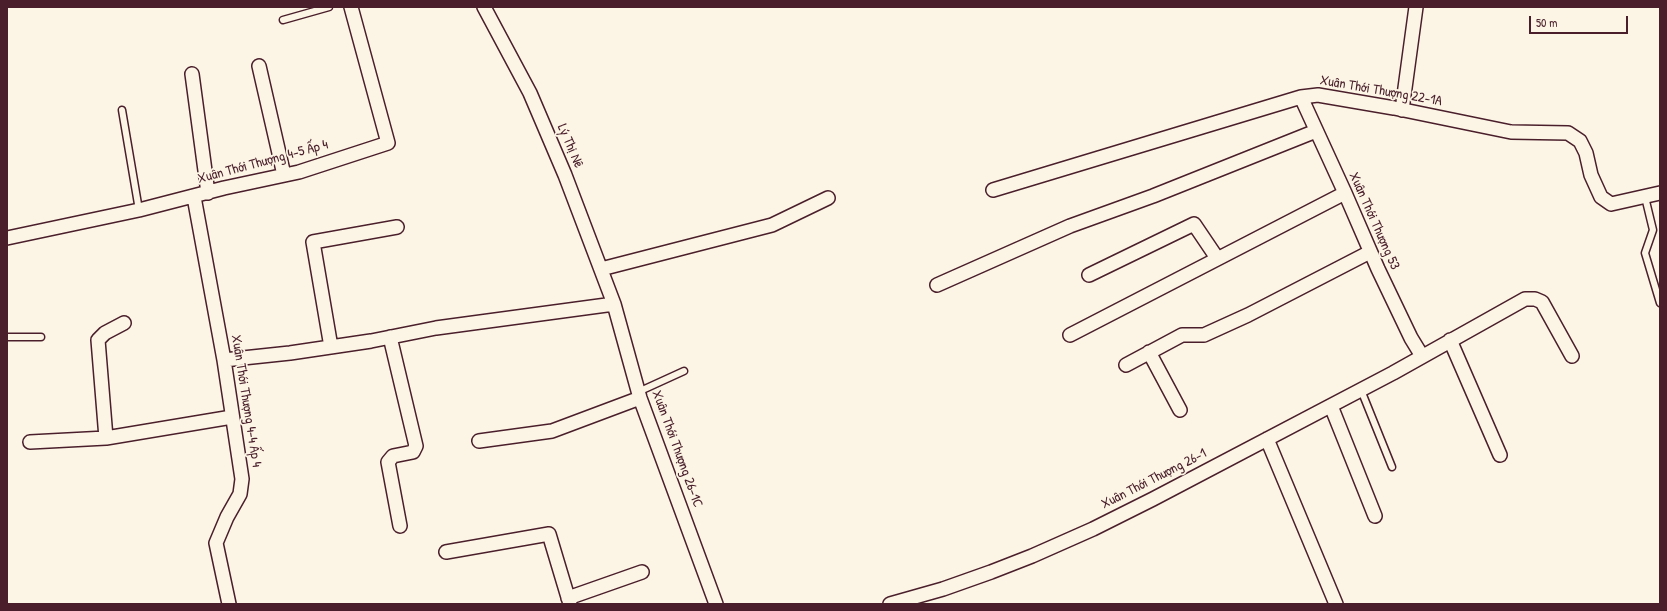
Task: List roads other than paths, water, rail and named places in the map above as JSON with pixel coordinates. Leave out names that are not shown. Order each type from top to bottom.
[{"type":"street","name":"Xuân Thới Thượng 4-5 Ấp 4","points":[[7,238],[139,210],[299,172],[388,143],[351,7]]},
{"type":"street","name":"Lý Thị Nê","points":[[484,7],[530,93],[565,175],[614,304]]},
{"type":"street","points":[[1402,110],[1416,7]]},
{"type":"street","points":[[259,66],[284,175]]},
{"type":"street","points":[[192,74],[208,193]]},
{"type":"street","name":"Xuân Thới Thượng 22-1A","points":[[993,190],[1301,97],[1318,95],[1510,132],[1568,133],[1580,141],[1586,153],[1591,175],[1601,197],[1611,204],[1660,193]]},
{"type":"street","name":"Xuân Thới Thượng 53","points":[[1301,97],[1370,252],[1398,311],[1422,356]]},
{"type":"street","points":[[937,285],[1070,226],[1153,196],[1316,131]]},
{"type":"street","points":[[1070,335],[1345,193]]},
{"type":"street","name":"Xuân Thới Thượng 4-4 Ấp 4","points":[[194,197],[224,360],[242,479],[240,494],[227,517],[216,543],[229,604]]},
{"type":"street","points":[[601,269],[772,225],[828,198]]},
{"type":"street","points":[[1089,275],[1194,224],[1217,258]]},
{"type":"street","points":[[331,347],[313,242],[397,227]]},
{"type":"street","points":[[1126,365],[1182,335],[1204,335],[1248,315],[1370,252]]},
{"type":"street","name":"Xuân Thới Thượng 26-1","points":[[890,604],[943,589],[1032,556],[1153,500],[1361,390],[1525,299],[1535,299],[1542,302],[1572,356]]},
{"type":"street","points":[[224,360],[331,347],[436,328],[614,304]]},
{"type":"street","name":"Xuân Thới Thượng 26-1C","points":[[614,304],[639,395],[716,604]]},
{"type":"street","points":[[106,438],[98,340],[105,333],[124,323]]},
{"type":"street","points":[[390,337],[416,446],[413,452],[393,456],[388,462],[400,526]]},
{"type":"street","points":[[1450,340],[1500,455]]},
{"type":"street","points":[[1150,352],[1180,410]]},
{"type":"street","points":[[479,441],[552,431],[639,395]]},
{"type":"street","points":[[1331,406],[1375,516]]},
{"type":"street","points":[[30,442],[106,438],[232,417]]},
{"type":"street","points":[[1267,439],[1336,604]]},
{"type":"street","points":[[446,552],[549,534],[569,601],[642,572]]},
{"type":"lane","points":[[283,20],[329,7]]},
{"type":"lane","points":[[122,110],[139,210]]},
{"type":"lane","points":[[1645,197],[1653,230],[1645,253],[1660,303]]},
{"type":"lane","points":[[7,337],[41,337]]},
{"type":"lane","points":[[639,395],[684,371]]},
{"type":"lane","points":[[1361,390],[1392,466]]}]
